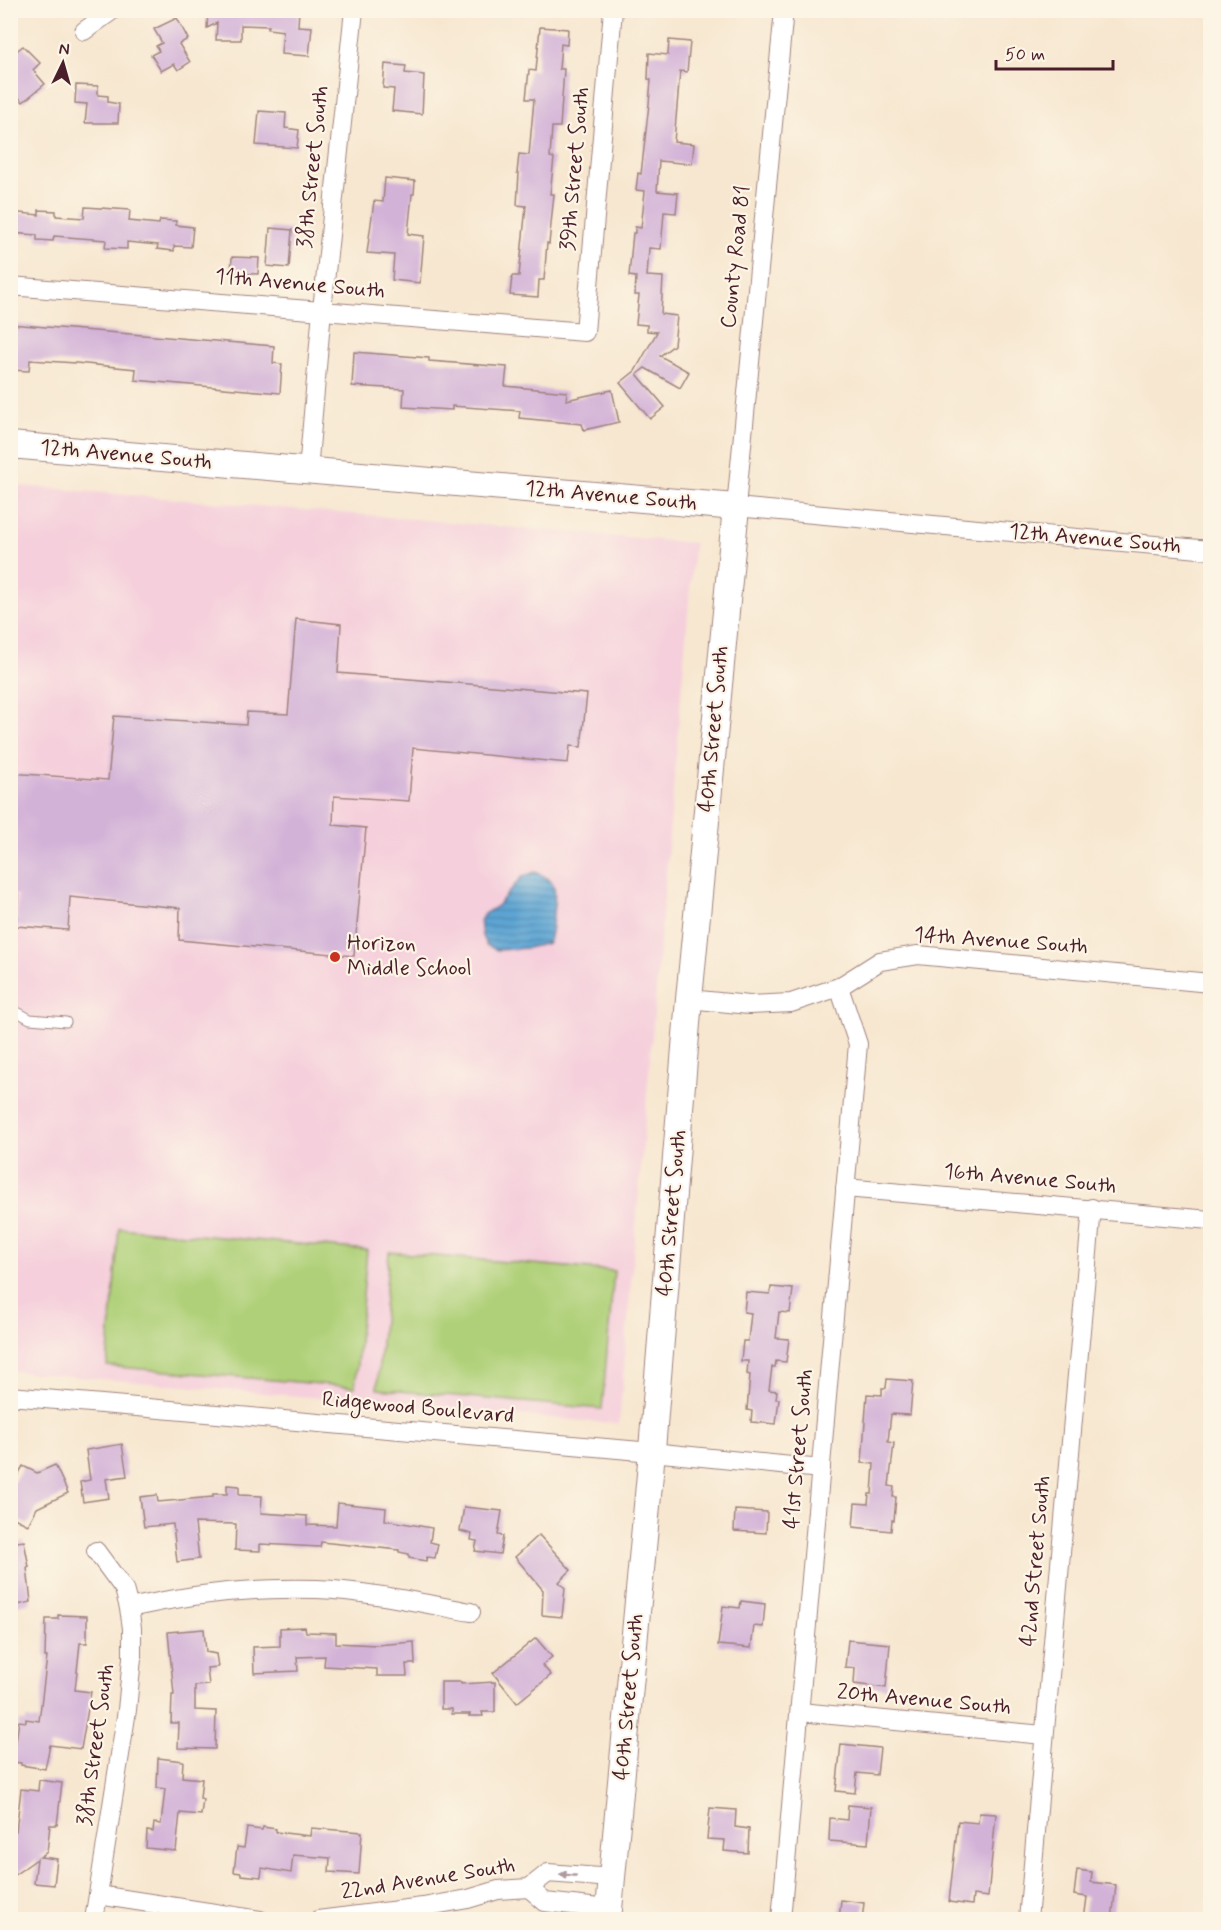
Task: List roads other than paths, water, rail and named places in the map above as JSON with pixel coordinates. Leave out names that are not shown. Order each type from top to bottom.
[{"type":"street","points":[[84,31],[113,10]]},
{"type":"street","name":"38th Street South","points":[[308,471],[322,310],[354,10]]},
{"type":"street","name":"39th Street South","points":[[585,332],[613,10]]},
{"type":"street","name":"County Road 81","points":[[736,507],[780,11]]},
{"type":"street","name":"11th Avenue South","points":[[10,286],[585,332]]},
{"type":"street","name":"12th Avenue South","points":[[10,445],[1210,550]]},
{"type":"street","name":"40th Street South","points":[[608,1914],[651,1452],[689,999],[736,507]]},
{"type":"street","name":"14th Avenue South","points":[[689,999],[749,1005],[791,1003],[839,987],[880,961],[918,956],[1210,983]]},
{"type":"street","name":"41st Street South","points":[[781,1920],[858,1044],[839,987]]},
{"type":"street","name":"16th Avenue South","points":[[846,1188],[1210,1220]]},
{"type":"street","name":"42nd Street South","points":[[1028,1920],[1092,1208]]},
{"type":"street","name":"Ridgewood Boulevard","points":[[10,1396],[821,1469]]},
{"type":"street","name":"38th Street South","points":[[94,1920],[130,1691],[132,1628],[124,1589],[96,1551]]},
{"type":"street","points":[[129,1608],[203,1595],[266,1589],[318,1589],[471,1612]]},
{"type":"street","name":"20th Avenue South","points":[[800,1713],[1044,1735]]},
{"type":"street","name":"22nd Avenue South","points":[[318,1920],[424,1913],[498,1890],[529,1888],[548,1873],[612,1878]]},
{"type":"street","points":[[529,1888],[545,1902],[608,1914]]},
{"type":"street","points":[[98,1895],[260,1920]]},
{"type":"lane","points":[[10,1008],[30,1019],[66,1022]]},
{"type":"water","points":[[535,872],[549,879],[554,888],[555,900],[548,943],[527,948],[497,950],[486,945],[480,921],[484,914],[497,906],[522,877]]},
{"type":"place","name":"Horizon Middle School","points":[[335,957]]}]
